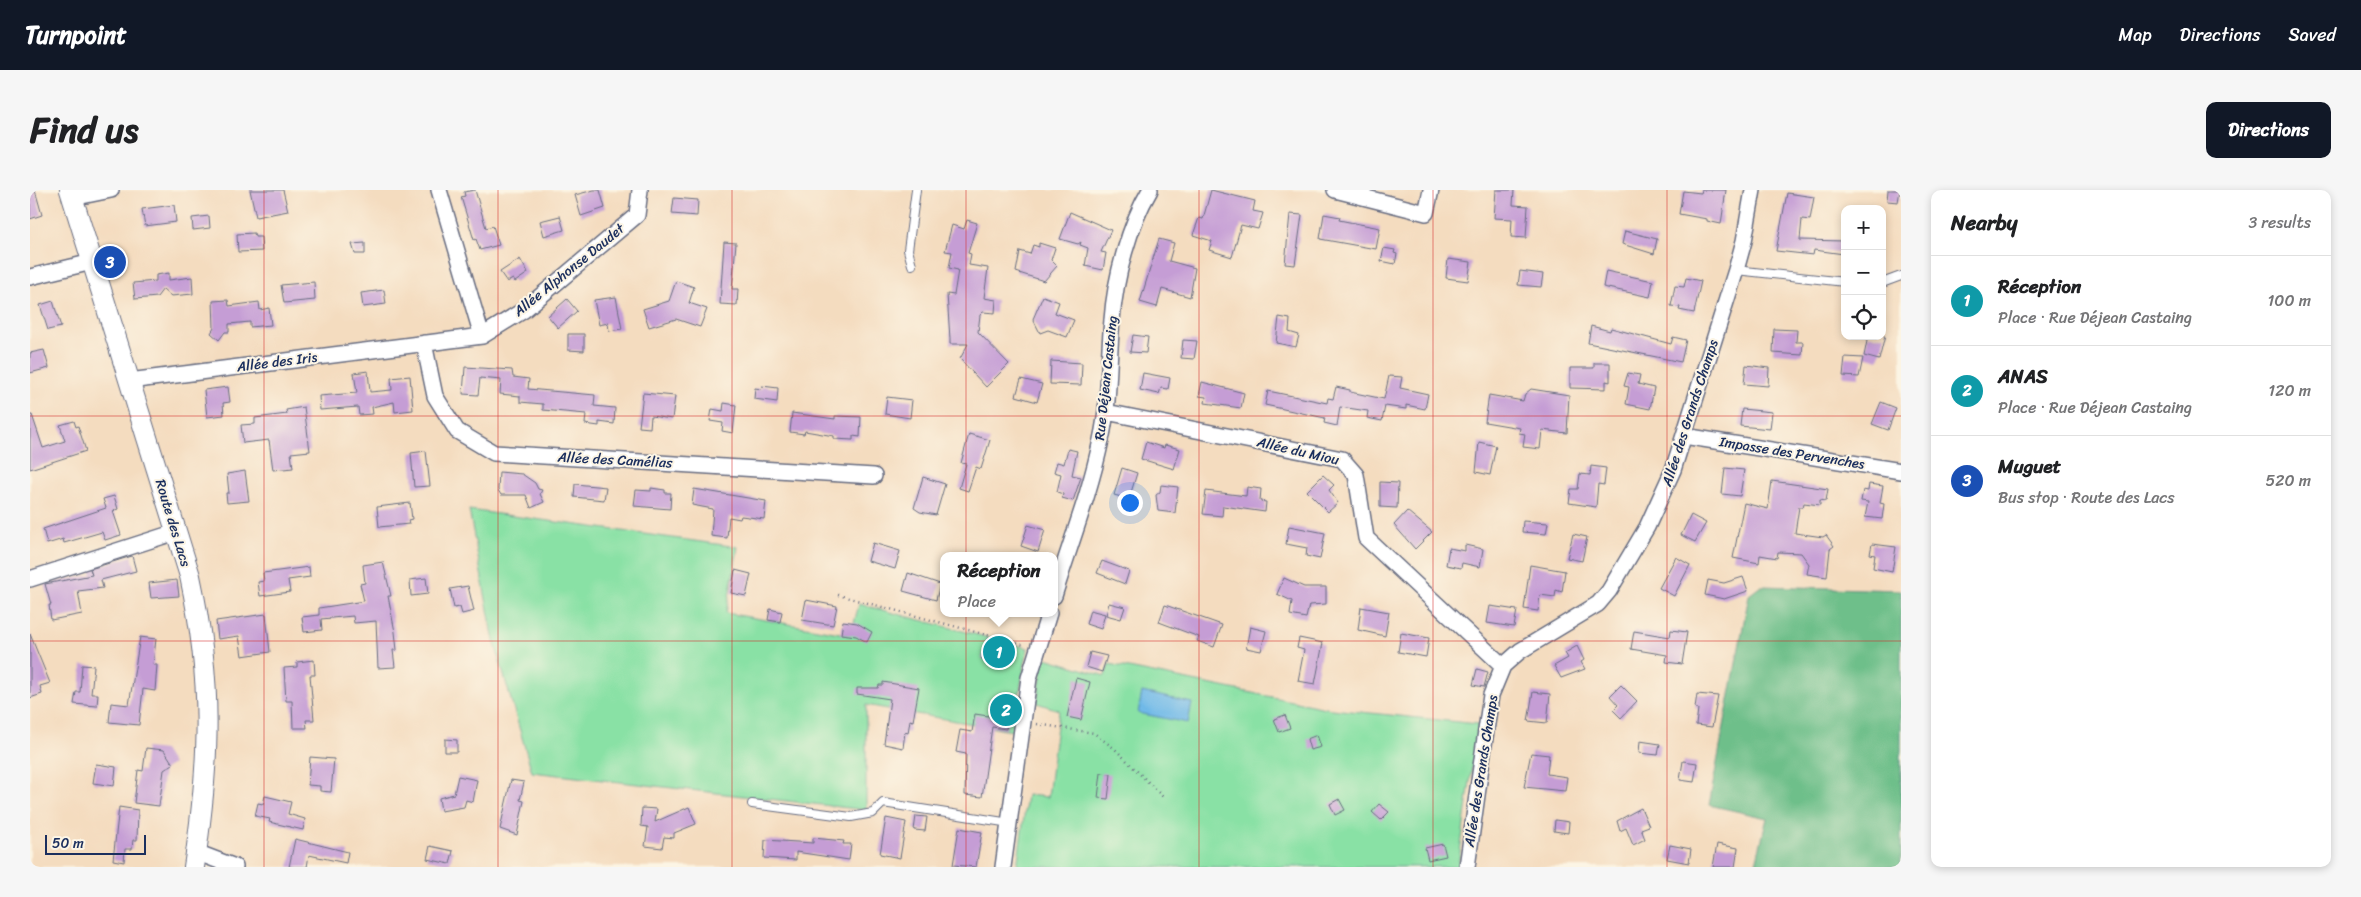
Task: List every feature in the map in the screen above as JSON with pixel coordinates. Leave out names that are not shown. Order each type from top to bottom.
[{"type":"main road","name":"Route des Lacs","points":[[71,194],[176,532],[198,614],[208,709],[207,770],[195,860]]},
{"type":"street","points":[[71,194],[111,190]]},
{"type":"street","points":[[439,190],[482,336]]},
{"type":"street","name":"Allée Alphonse Daudet","points":[[482,336],[524,310],[636,215],[640,190]]},
{"type":"street","name":"Rue Déjean Castaing","points":[[1058,584],[1089,488],[1102,440],[1106,412],[1112,317],[1124,257],[1141,205],[1150,190]]},
{"type":"street","points":[[1335,190],[1426,213],[1431,190]]},
{"type":"street","name":"Allée des Grands Champs","points":[[1467,867],[1491,695],[1503,666],[1520,651],[1598,604],[1609,591],[1647,527],[1665,490],[1684,436],[1736,270],[1744,241],[1753,190]]},
{"type":"street","points":[[30,277],[92,262]]},
{"type":"street","name":"Allée des Iris","points":[[129,381],[482,336]]},
{"type":"street","name":"Allée des Camélias","points":[[424,343],[435,396],[457,431],[494,453],[874,476]]},
{"type":"street","name":"Allée du Miou","points":[[1106,412],[1342,459],[1356,475],[1366,538],[1503,666]]},
{"type":"street","name":"Impasse des Pervenches","points":[[1684,436],[1901,471]]},
{"type":"street","points":[[30,580],[176,532]]},
{"type":"street","points":[[1003,867],[1029,678],[1048,617]]},
{"type":"street","points":[[195,860],[235,867]]},
{"type":"lane","points":[[912,265],[908,250],[916,190]]},
{"type":"lane","points":[[1736,270],[1841,282]]},
{"type":"lane","points":[[1886,282],[1901,276]]},
{"type":"lane","points":[[752,804],[851,816],[873,813],[883,803],[1010,823]]},
{"type":"path","points":[[838,594],[1038,649]]},
{"type":"path","points":[[1022,721],[1094,733],[1115,749],[1164,798]]},
{"type":"green space","points":[[469,510],[738,547],[726,613],[851,635],[859,604],[1028,648],[1012,731],[866,705],[866,810],[532,772],[494,641]]},
{"type":"green space","points":[[1761,586],[1901,590],[1901,867],[1755,867],[1767,818],[1709,805],[1749,595]]},
{"type":"green space","points":[[1046,658],[1105,676],[1109,664],[1331,709],[1478,724],[1458,867],[1017,867],[1027,795],[1048,797],[1059,710],[1037,703],[1042,669]]},
{"type":"water","points":[[1142,692],[1192,703],[1188,723],[1138,713]]},
{"type":"building","points":[[30,190],[35,190],[42,215],[30,219]]},
{"type":"building","points":[[250,190],[283,190],[288,211],[256,217]]},
{"type":"building","points":[[475,190],[486,228],[493,226],[499,245],[480,250],[476,239],[474,240],[461,197],[465,196],[464,192]]},
{"type":"building","points":[[600,190],[605,208],[581,216],[575,195]]},
{"type":"building","points":[[1211,190],[1255,201],[1253,211],[1263,213],[1258,229],[1241,225],[1232,257],[1209,250],[1212,241],[1193,235],[1199,218],[1203,219]]},
{"type":"building","points":[[1496,190],[1514,190],[1513,205],[1528,206],[1526,238],[1511,237],[1512,219],[1494,218]]},
{"type":"building","points":[[1702,190],[1726,190],[1721,224],[1707,221],[1707,219],[1679,214],[1683,191],[1701,193]]},
{"type":"building","points":[[1888,190],[1900,190],[1898,202],[1887,201]]},
{"type":"building","points":[[1787,193],[1814,197],[1810,220],[1802,219],[1800,240],[1841,241],[1841,254],[1814,250],[1813,255],[1776,251]]},
{"type":"building","points":[[674,198],[698,200],[697,216],[672,214]]},
{"type":"building","points":[[174,205],[176,222],[145,226],[142,209]]},
{"type":"building","points":[[1070,212],[1111,230],[1101,252],[1106,253],[1103,270],[1085,266],[1088,248],[1080,245],[1081,242],[1078,244],[1060,239]]},
{"type":"building","points":[[1290,214],[1302,215],[1295,265],[1285,264]]},
{"type":"building","points":[[1324,214],[1340,217],[1339,220],[1380,228],[1376,249],[1320,239]]},
{"type":"building","points":[[209,216],[210,228],[193,230],[192,218]]},
{"type":"building","points":[[560,216],[564,230],[544,236],[540,221]]},
{"type":"building","points":[[967,220],[977,223],[968,253],[971,254],[969,265],[988,268],[984,298],[996,300],[995,313],[983,312],[980,315],[978,332],[1009,364],[986,387],[960,359],[968,344],[950,344],[947,294],[954,295],[958,270],[949,268],[952,252],[945,251],[952,225],[964,229]]},
{"type":"building","points":[[1625,231],[1657,239],[1654,254],[1622,244]]},
{"type":"building","points":[[254,233],[255,237],[261,237],[262,251],[238,252],[237,234]]},
{"type":"building","points":[[1159,239],[1174,243],[1169,261],[1195,268],[1190,297],[1162,289],[1157,307],[1140,302]]},
{"type":"building","points":[[724,242],[736,243],[732,289],[738,289],[737,305],[720,304]]},
{"type":"building","points":[[365,243],[365,254],[355,254],[352,244]]},
{"type":"building","points":[[1039,243],[1055,248],[1051,260],[1057,266],[1044,281],[1016,272],[1020,251],[1030,254],[1033,245],[1039,247]]},
{"type":"building","points":[[1384,248],[1395,250],[1394,253],[1397,254],[1395,264],[1381,261]]},
{"type":"building","points":[[520,259],[528,273],[515,282],[513,279],[507,282],[500,272]]},
{"type":"building","points":[[1448,259],[1471,262],[1468,281],[1446,278]]},
{"type":"building","points":[[1520,271],[1543,274],[1541,287],[1518,285]]},
{"type":"building","points":[[1606,271],[1653,281],[1650,297],[1603,287]]},
{"type":"building","points":[[169,273],[169,280],[192,277],[193,294],[171,296],[163,289],[157,297],[135,299],[133,283],[156,281],[156,275]]},
{"type":"building","points":[[1686,278],[1701,281],[1694,313],[1679,310],[1680,307],[1671,306],[1675,286],[1684,287]]},
{"type":"building","points":[[676,281],[694,287],[689,303],[707,309],[700,327],[676,319],[649,327],[643,309],[669,301]]},
{"type":"building","points":[[314,282],[315,300],[284,303],[281,285]]},
{"type":"building","points":[[384,290],[386,304],[363,307],[361,293]]},
{"type":"building","points":[[1043,296],[1059,302],[1055,313],[1074,320],[1067,337],[1048,330],[1040,333],[1033,319]]},
{"type":"building","points":[[616,297],[622,329],[609,331],[608,323],[599,325],[594,300]]},
{"type":"building","points":[[567,299],[577,311],[558,328],[548,316]]},
{"type":"building","points":[[228,300],[229,306],[259,302],[260,310],[269,308],[271,325],[250,327],[250,322],[229,324],[229,332],[225,332],[219,340],[211,333],[214,328],[213,301]]},
{"type":"building","points":[[53,301],[61,327],[48,330],[40,305]]},
{"type":"building","points":[[1279,317],[1290,319],[1289,332],[1299,335],[1296,347],[1276,343]]},
{"type":"building","points":[[1591,326],[1610,331],[1611,328],[1671,344],[1673,337],[1686,340],[1681,362],[1588,343]]},
{"type":"building","points":[[1774,329],[1797,330],[1796,342],[1803,342],[1802,355],[1773,353]]},
{"type":"building","points":[[568,334],[584,334],[584,351],[568,350]]},
{"type":"building","points":[[1133,335],[1148,337],[1146,353],[1130,352]]},
{"type":"building","points":[[1183,340],[1197,341],[1194,359],[1181,358]]},
{"type":"building","points":[[1867,340],[1884,340],[1879,360],[1864,356]]},
{"type":"building","points":[[44,350],[49,368],[30,373],[30,353]]},
{"type":"building","points":[[1845,357],[1863,358],[1859,377],[1843,376]]},
{"type":"building","points":[[1051,361],[1082,363],[1081,385],[1050,384]]},
{"type":"building","points":[[1594,363],[1610,363],[1610,382],[1606,381],[1606,389],[1570,388],[1570,368],[1594,368]]},
{"type":"building","points":[[1746,365],[1769,368],[1768,386],[1744,384]]},
{"type":"building","points":[[465,367],[512,370],[513,377],[529,379],[528,389],[595,395],[594,406],[615,408],[614,424],[599,422],[599,426],[585,424],[586,414],[543,410],[543,404],[520,402],[520,396],[500,394],[501,380],[480,378],[478,395],[463,394]]},
{"type":"building","points":[[368,371],[370,392],[392,390],[391,378],[410,376],[413,410],[395,412],[394,402],[372,407],[373,414],[359,415],[358,407],[320,410],[319,396],[357,393],[354,373]]},
{"type":"building","points":[[1143,373],[1170,378],[1168,389],[1161,388],[1159,394],[1140,390]]},
{"type":"building","points":[[1628,373],[1640,375],[1638,384],[1654,388],[1650,409],[1626,404],[1629,387],[1624,386]]},
{"type":"building","points":[[1389,376],[1402,377],[1400,388],[1428,394],[1425,409],[1406,405],[1406,409],[1385,406],[1382,421],[1367,418],[1368,411],[1340,407],[1337,426],[1324,423],[1325,418],[1265,405],[1268,391],[1327,403],[1328,398],[1333,399],[1336,387],[1384,399]]},
{"type":"building","points":[[1021,379],[1042,384],[1037,402],[1016,396]]},
{"type":"building","points":[[1202,382],[1244,393],[1241,408],[1205,403],[1206,397],[1199,396]]},
{"type":"building","points":[[762,386],[778,388],[777,402],[754,399],[755,388],[761,389]]},
{"type":"building","points":[[228,387],[230,402],[223,403],[224,415],[207,417],[204,390]]},
{"type":"building","points":[[1531,389],[1569,395],[1567,433],[1542,430],[1540,449],[1523,447],[1525,434],[1519,433],[1520,428],[1485,422],[1489,395],[1523,401],[1525,394]]},
{"type":"building","points":[[643,393],[675,396],[672,419],[651,416],[650,428],[639,427]]},
{"type":"building","points":[[887,397],[912,400],[910,418],[885,414]]},
{"type":"building","points":[[1881,402],[1896,408],[1888,430],[1872,424]]},
{"type":"building","points":[[724,403],[736,405],[733,433],[722,431],[723,423],[710,421],[712,409],[723,411]]},
{"type":"building","points":[[304,407],[310,451],[291,453],[293,468],[273,470],[269,440],[243,443],[241,425],[255,424],[255,418],[287,414],[286,410]]},
{"type":"building","points":[[1742,409],[1772,412],[1770,429],[1740,426]]},
{"type":"building","points":[[792,413],[835,419],[835,416],[861,417],[860,437],[853,436],[853,440],[834,439],[834,436],[805,431],[804,434],[790,432]]},
{"type":"building","points":[[30,415],[32,415],[43,448],[65,441],[60,425],[74,421],[76,427],[78,426],[86,451],[30,469]]},
{"type":"building","points":[[969,434],[990,440],[981,469],[976,467],[968,491],[959,488],[966,464],[961,463]]},
{"type":"building","points":[[1146,442],[1164,448],[1165,445],[1180,449],[1174,469],[1141,459]]},
{"type":"building","points":[[1479,442],[1496,446],[1490,475],[1476,472]]},
{"type":"building","points":[[1068,449],[1077,451],[1072,475],[1081,477],[1073,501],[1062,498],[1063,494],[1057,492],[1061,474],[1054,472],[1057,462],[1064,464]]},
{"type":"building","points":[[426,451],[430,486],[414,487],[411,453]]},
{"type":"building","points":[[1591,466],[1606,468],[1604,485],[1598,484],[1596,507],[1569,503],[1571,489],[1578,489],[1580,474],[1590,475]]},
{"type":"building","points":[[1122,468],[1137,473],[1129,499],[1114,495]]},
{"type":"building","points":[[1725,468],[1744,470],[1740,496],[1722,494]]},
{"type":"building","points":[[245,471],[249,501],[227,503],[226,493],[229,493],[227,474]]},
{"type":"building","points":[[499,472],[522,474],[535,483],[538,489],[542,490],[540,494],[544,502],[531,508],[526,495],[501,495],[498,490]]},
{"type":"building","points":[[1323,475],[1334,485],[1329,490],[1338,503],[1328,512],[1307,491]]},
{"type":"building","points":[[923,477],[945,484],[936,515],[920,512],[914,508]]},
{"type":"building","points":[[1772,481],[1828,489],[1826,501],[1820,500],[1820,505],[1804,503],[1803,507],[1799,507],[1795,533],[1823,537],[1826,535],[1834,546],[1830,549],[1827,577],[1807,574],[1809,564],[1801,553],[1778,552],[1777,558],[1760,555],[1759,563],[1733,558],[1744,503],[1768,509]]},
{"type":"building","points":[[1380,482],[1398,483],[1397,508],[1380,507]]},
{"type":"building","points":[[575,484],[606,487],[604,500],[574,497]]},
{"type":"building","points":[[1869,484],[1883,486],[1880,503],[1884,504],[1882,519],[1865,517],[1868,502],[1861,501],[1863,490],[1868,491]]},
{"type":"building","points":[[1161,485],[1178,487],[1175,513],[1158,511],[1156,495],[1160,492]]},
{"type":"building","points":[[1247,487],[1261,489],[1260,501],[1266,502],[1265,512],[1223,506],[1222,516],[1203,514],[1206,491],[1246,496]]},
{"type":"building","points":[[651,488],[671,493],[670,509],[634,506],[636,490],[651,491]]},
{"type":"building","points":[[694,489],[766,501],[764,519],[741,516],[740,519],[729,517],[727,538],[711,536],[713,509],[692,505]]},
{"type":"building","points":[[114,496],[118,509],[113,511],[121,535],[105,540],[102,532],[64,543],[63,539],[47,544],[43,529],[106,508],[103,499]]},
{"type":"building","points":[[410,503],[412,519],[408,520],[409,524],[379,527],[377,507]]},
{"type":"building","points":[[1407,511],[1432,532],[1415,549],[1394,525]]},
{"type":"building","points":[[1691,515],[1706,523],[1695,542],[1681,535]]},
{"type":"building","points":[[1523,521],[1548,523],[1546,534],[1522,532]]},
{"type":"building","points":[[1028,525],[1045,530],[1038,552],[1021,546]]},
{"type":"building","points":[[1289,526],[1325,533],[1320,559],[1306,556],[1307,548],[1286,544]]},
{"type":"building","points":[[1573,534],[1587,537],[1582,561],[1567,558]]},
{"type":"building","points":[[873,543],[900,551],[895,569],[868,561]]},
{"type":"building","points":[[1872,544],[1896,547],[1892,572],[1873,568],[1875,555],[1870,554]]},
{"type":"building","points":[[1465,545],[1483,549],[1480,567],[1462,563],[1461,568],[1446,565],[1449,548],[1465,551]]},
{"type":"building","points":[[132,556],[136,571],[101,580],[103,588],[78,591],[82,614],[51,620],[49,605],[51,605],[45,584],[92,575],[90,569]]},
{"type":"building","points":[[1676,557],[1690,565],[1674,596],[1659,588]]},
{"type":"building","points":[[1102,561],[1129,571],[1125,584],[1097,573]]},
{"type":"building","points":[[383,562],[391,596],[388,596],[397,650],[393,650],[395,667],[378,668],[376,621],[354,623],[353,616],[321,619],[322,630],[304,632],[302,617],[319,615],[319,608],[364,601],[360,584],[365,583],[363,565]]},
{"type":"building","points":[[1530,565],[1565,571],[1562,592],[1556,590],[1555,597],[1540,595],[1538,611],[1524,609]]},
{"type":"building","points":[[309,567],[310,577],[288,580],[290,592],[260,596],[258,582],[264,581],[263,573]]},
{"type":"building","points":[[735,570],[751,574],[746,596],[731,593]]},
{"type":"building","points":[[908,573],[940,584],[936,600],[903,591]]},
{"type":"building","points":[[1743,577],[1748,591],[1724,599],[1705,595],[1708,580],[1724,583]]},
{"type":"building","points":[[426,578],[428,594],[411,596],[410,580]]},
{"type":"building","points":[[1284,578],[1304,587],[1326,587],[1326,604],[1309,605],[1306,618],[1290,615],[1292,601],[1277,594]]},
{"type":"building","points":[[177,580],[179,596],[151,598],[149,583]]},
{"type":"building","points":[[468,586],[474,611],[462,614],[460,607],[454,608],[450,589]]},
{"type":"building","points":[[806,600],[837,606],[833,625],[802,620]]},
{"type":"building","points":[[1109,603],[1125,607],[1121,619],[1106,615]]},
{"type":"building","points":[[1165,605],[1222,625],[1214,647],[1197,641],[1199,637],[1159,622]]},
{"type":"building","points":[[1490,606],[1517,610],[1514,627],[1487,623]]},
{"type":"building","points":[[1361,607],[1389,612],[1385,636],[1358,630]]},
{"type":"building","points":[[770,609],[782,612],[780,622],[768,620]]},
{"type":"building","points":[[1090,610],[1105,614],[1101,629],[1086,624]]},
{"type":"building","points":[[266,614],[270,652],[242,656],[239,636],[218,639],[216,621]]},
{"type":"building","points":[[843,621],[857,623],[872,632],[867,642],[856,636],[841,634]]},
{"type":"building","points":[[1250,627],[1266,631],[1261,651],[1246,648]]},
{"type":"building","points":[[1671,630],[1687,632],[1682,664],[1666,662],[1667,655],[1631,649],[1634,631],[1670,637]]},
{"type":"building","points":[[1401,633],[1429,638],[1426,657],[1398,652]]},
{"type":"building","points":[[30,634],[50,683],[40,686],[42,694],[30,698]]},
{"type":"building","points":[[140,637],[156,639],[153,665],[157,665],[155,691],[143,689],[139,725],[109,722],[111,703],[129,705]]},
{"type":"building","points":[[1299,638],[1323,643],[1315,684],[1298,681],[1304,650],[1297,648]]},
{"type":"building","points":[[988,639],[1015,646],[1010,662],[998,658],[997,664],[982,659]]},
{"type":"building","points":[[1577,646],[1584,660],[1581,662],[1585,669],[1561,678],[1554,666],[1568,658],[1565,653]]},
{"type":"building","points":[[1090,652],[1107,656],[1102,672],[1086,667]]},
{"type":"building","points":[[314,660],[315,675],[310,675],[314,720],[306,720],[307,728],[293,728],[292,701],[286,701],[284,668],[297,667],[297,662]]},
{"type":"building","points":[[82,665],[94,666],[91,694],[98,694],[97,706],[74,704],[76,692],[80,692]]},
{"type":"building","points":[[1477,669],[1488,672],[1484,687],[1473,685]]},
{"type":"building","points":[[1076,678],[1090,682],[1081,720],[1067,717]]},
{"type":"building","points":[[883,682],[919,688],[913,721],[910,720],[908,733],[905,732],[903,748],[884,744],[890,699],[857,694],[857,688],[878,688],[879,685],[883,685]]},
{"type":"building","points":[[1621,685],[1637,701],[1621,718],[1613,710],[1618,705],[1610,696]]},
{"type":"building","points":[[1533,692],[1550,694],[1547,723],[1528,721]]},
{"type":"building","points":[[1697,694],[1718,696],[1712,727],[1696,725],[1698,709],[1695,708]]},
{"type":"building","points":[[975,714],[1008,719],[1006,729],[992,727],[982,797],[965,795],[966,754],[956,752],[960,730],[972,732]]},
{"type":"building","points":[[1285,715],[1290,728],[1279,732],[1274,719]]},
{"type":"building","points":[[1317,735],[1321,747],[1310,750],[1307,739]]},
{"type":"building","points":[[445,739],[457,740],[457,752],[445,752]]},
{"type":"building","points":[[1640,741],[1660,744],[1658,755],[1639,753]]},
{"type":"building","points":[[146,748],[164,750],[173,764],[164,770],[159,806],[134,803],[138,770],[143,771]]},
{"type":"building","points":[[1531,753],[1549,755],[1547,774],[1567,777],[1565,791],[1524,787]]},
{"type":"building","points":[[310,757],[334,759],[331,792],[320,791],[320,786],[308,785]]},
{"type":"building","points":[[1683,761],[1697,763],[1694,782],[1680,780]]},
{"type":"building","points":[[96,764],[116,767],[114,786],[93,783]]},
{"type":"building","points":[[1101,773],[1111,774],[1108,799],[1098,798]]},
{"type":"building","points":[[458,776],[477,780],[473,802],[466,800],[464,807],[441,811],[439,798],[454,794]]},
{"type":"building","points":[[511,780],[524,782],[520,800],[524,801],[517,835],[500,829]]},
{"type":"building","points":[[265,796],[291,802],[288,814],[305,819],[303,830],[269,822],[270,819],[255,816],[258,803],[263,804]]},
{"type":"building","points":[[1339,799],[1345,810],[1335,815],[1330,804]]},
{"type":"building","points":[[1379,804],[1389,812],[1381,820],[1372,812]]},
{"type":"building","points":[[119,807],[138,810],[137,840],[133,840],[132,849],[125,849],[124,862],[113,860]]},
{"type":"building","points":[[689,807],[696,824],[674,833],[674,838],[664,837],[662,848],[645,846],[648,827],[641,826],[642,808],[657,809],[655,822]]},
{"type":"building","points":[[1641,808],[1649,826],[1641,829],[1645,839],[1633,845],[1626,828],[1620,831],[1617,821]]},
{"type":"building","points":[[916,816],[927,817],[925,831],[914,830]]},
{"type":"building","points":[[886,818],[906,822],[900,858],[880,854]]},
{"type":"building","points":[[1555,820],[1569,822],[1568,833],[1554,831]]},
{"type":"building","points":[[959,828],[982,832],[976,867],[953,865]]},
{"type":"building","points":[[813,838],[844,841],[843,844],[851,844],[849,860],[796,852],[796,860],[764,858],[765,840],[813,843]]},
{"type":"building","points":[[295,839],[348,852],[346,863],[309,855],[307,867],[289,867]]},
{"type":"building","points":[[1443,844],[1446,856],[1428,860],[1425,848]]},
{"type":"building","points":[[1717,844],[1738,848],[1735,867],[1713,867]]},
{"type":"building","points":[[1670,845],[1691,849],[1689,863],[1667,859]]},
{"type":"building","points":[[430,846],[453,851],[450,864],[427,859]]},
{"type":"place","name":"Muguet","points":[[110,262]]},
{"type":"place","name":"Réception","points":[[999,652]]},
{"type":"place","name":"ANAS","points":[[1006,710]]}]
